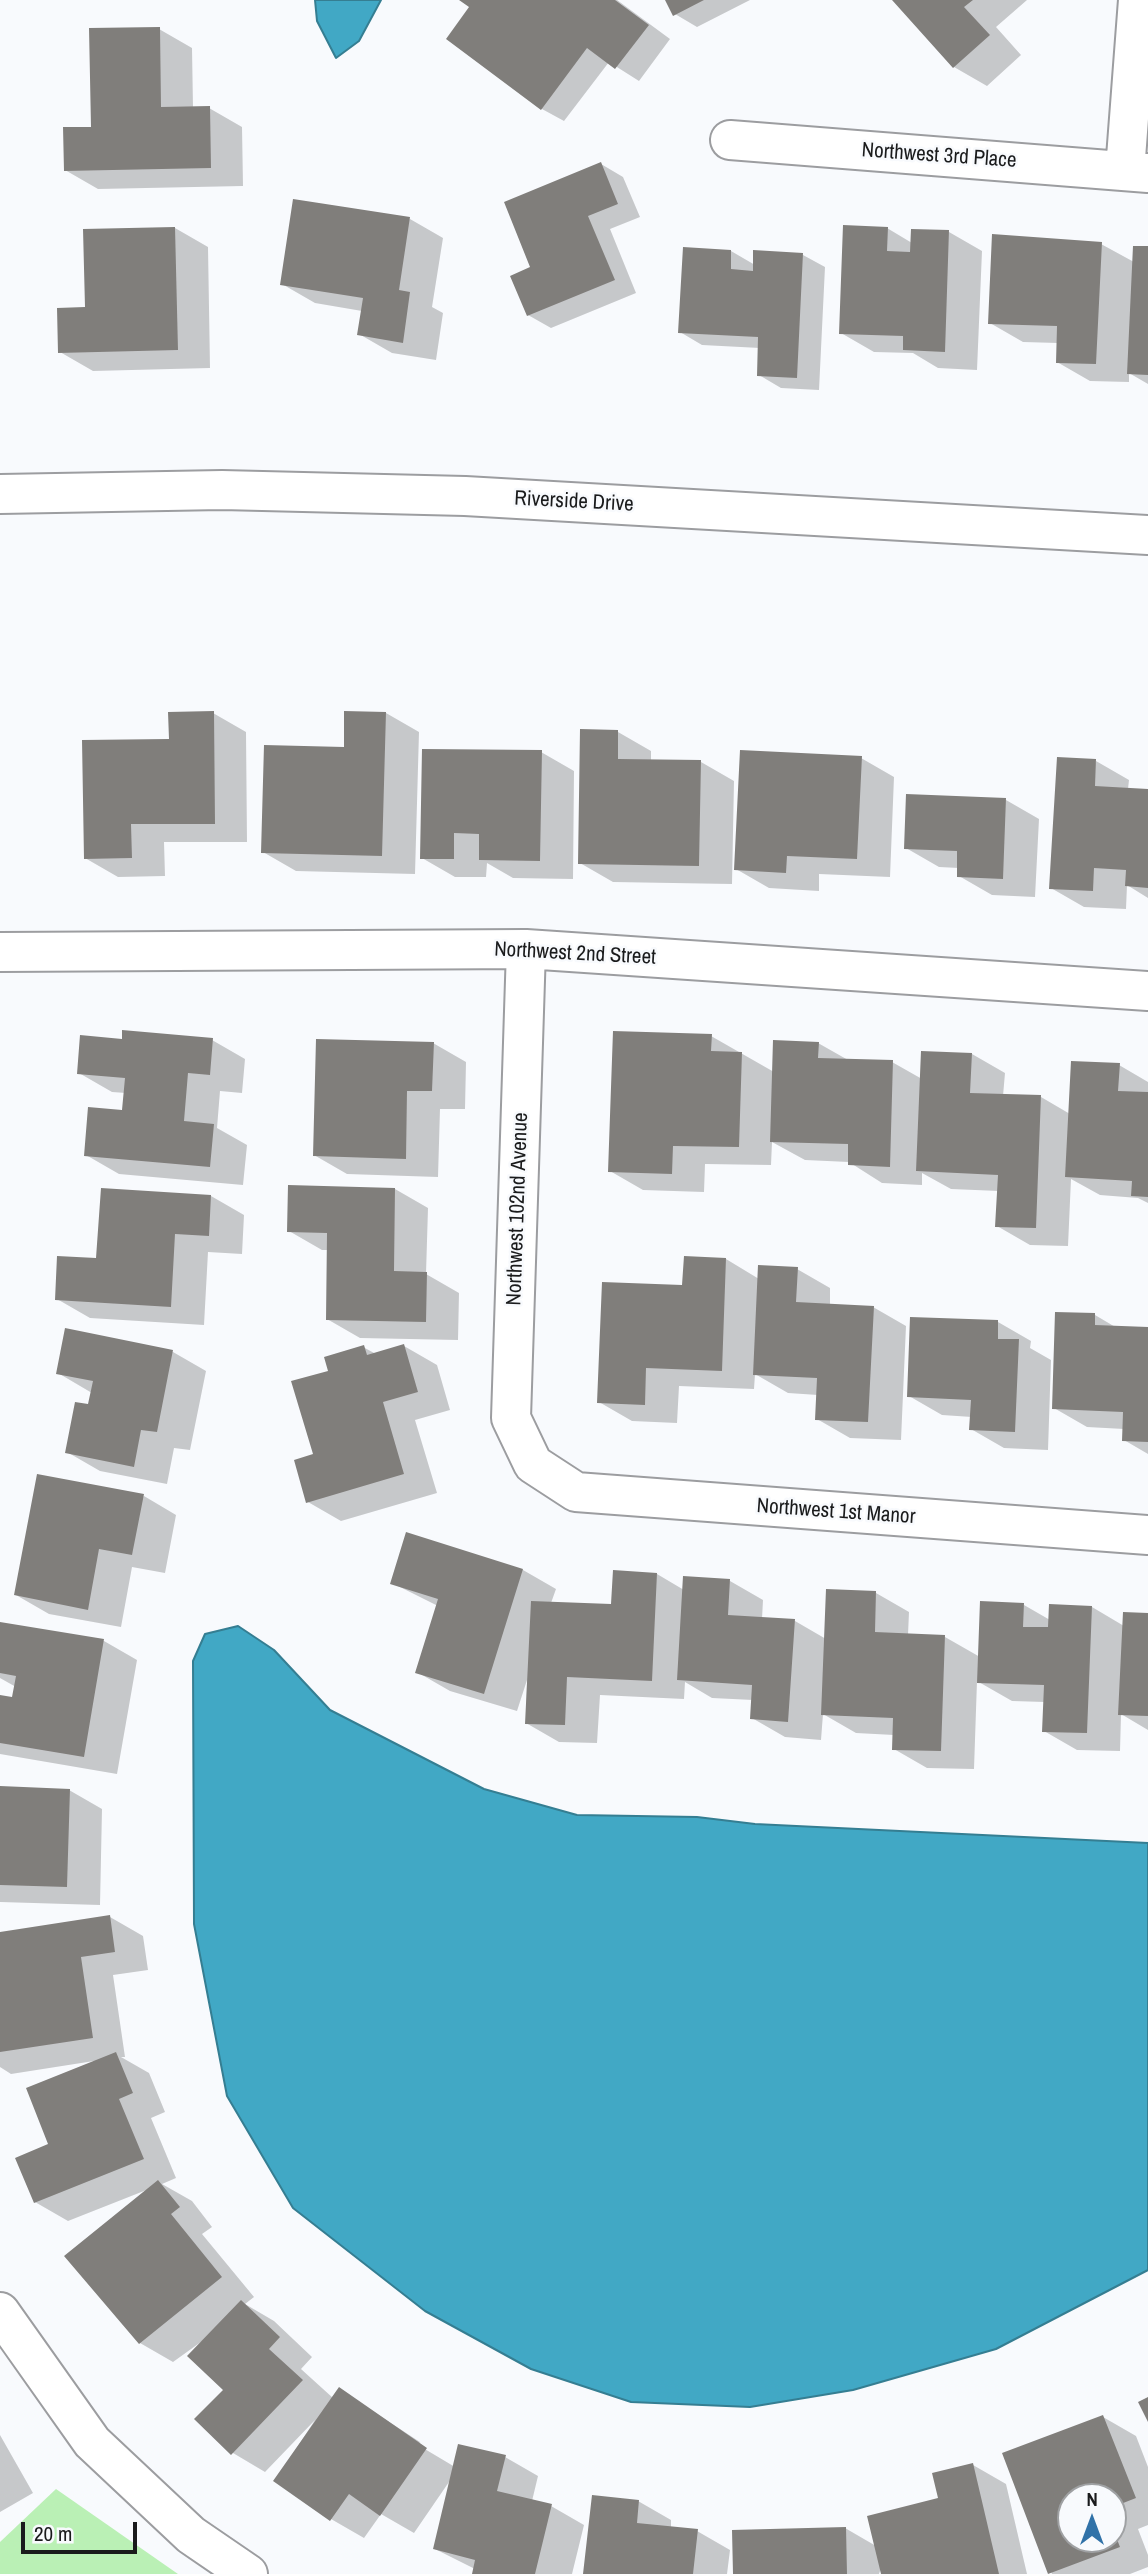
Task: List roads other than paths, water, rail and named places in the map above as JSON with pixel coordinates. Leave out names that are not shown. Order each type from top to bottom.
[{"type":"street","points":[[1136,172],[1138,0]]},
{"type":"street","name":"Northwest 3rd Place","points":[[730,140],[1136,172]]},
{"type":"street","name":"Riverside Drive","points":[[0,494],[222,491],[465,496],[1148,535]]},
{"type":"street","name":"Northwest 2nd Street","points":[[0,953],[526,949],[1148,991]]},
{"type":"street","name":"Northwest 102nd Avenue","points":[[526,949],[511,1418],[533,1464]]},
{"type":"street","name":"Northwest 1st Manor","points":[[533,1464],[576,1492],[1148,1535]]},
{"type":"street","points":[[0,2312],[92,2442],[191,2535],[248,2574]]},
{"type":"water","points":[[315,0],[381,0],[359,41],[336,58],[317,21]]},
{"type":"water","points":[[238,1626],[274,1650],[330,1710],[484,1789],[577,1815],[697,1817],[755,1824],[1148,1843],[1148,2270],[996,2349],[853,2390],[750,2407],[631,2402],[531,2369],[425,2311],[293,2208],[227,2096],[194,1924],[193,1661],[205,1634]]}]
